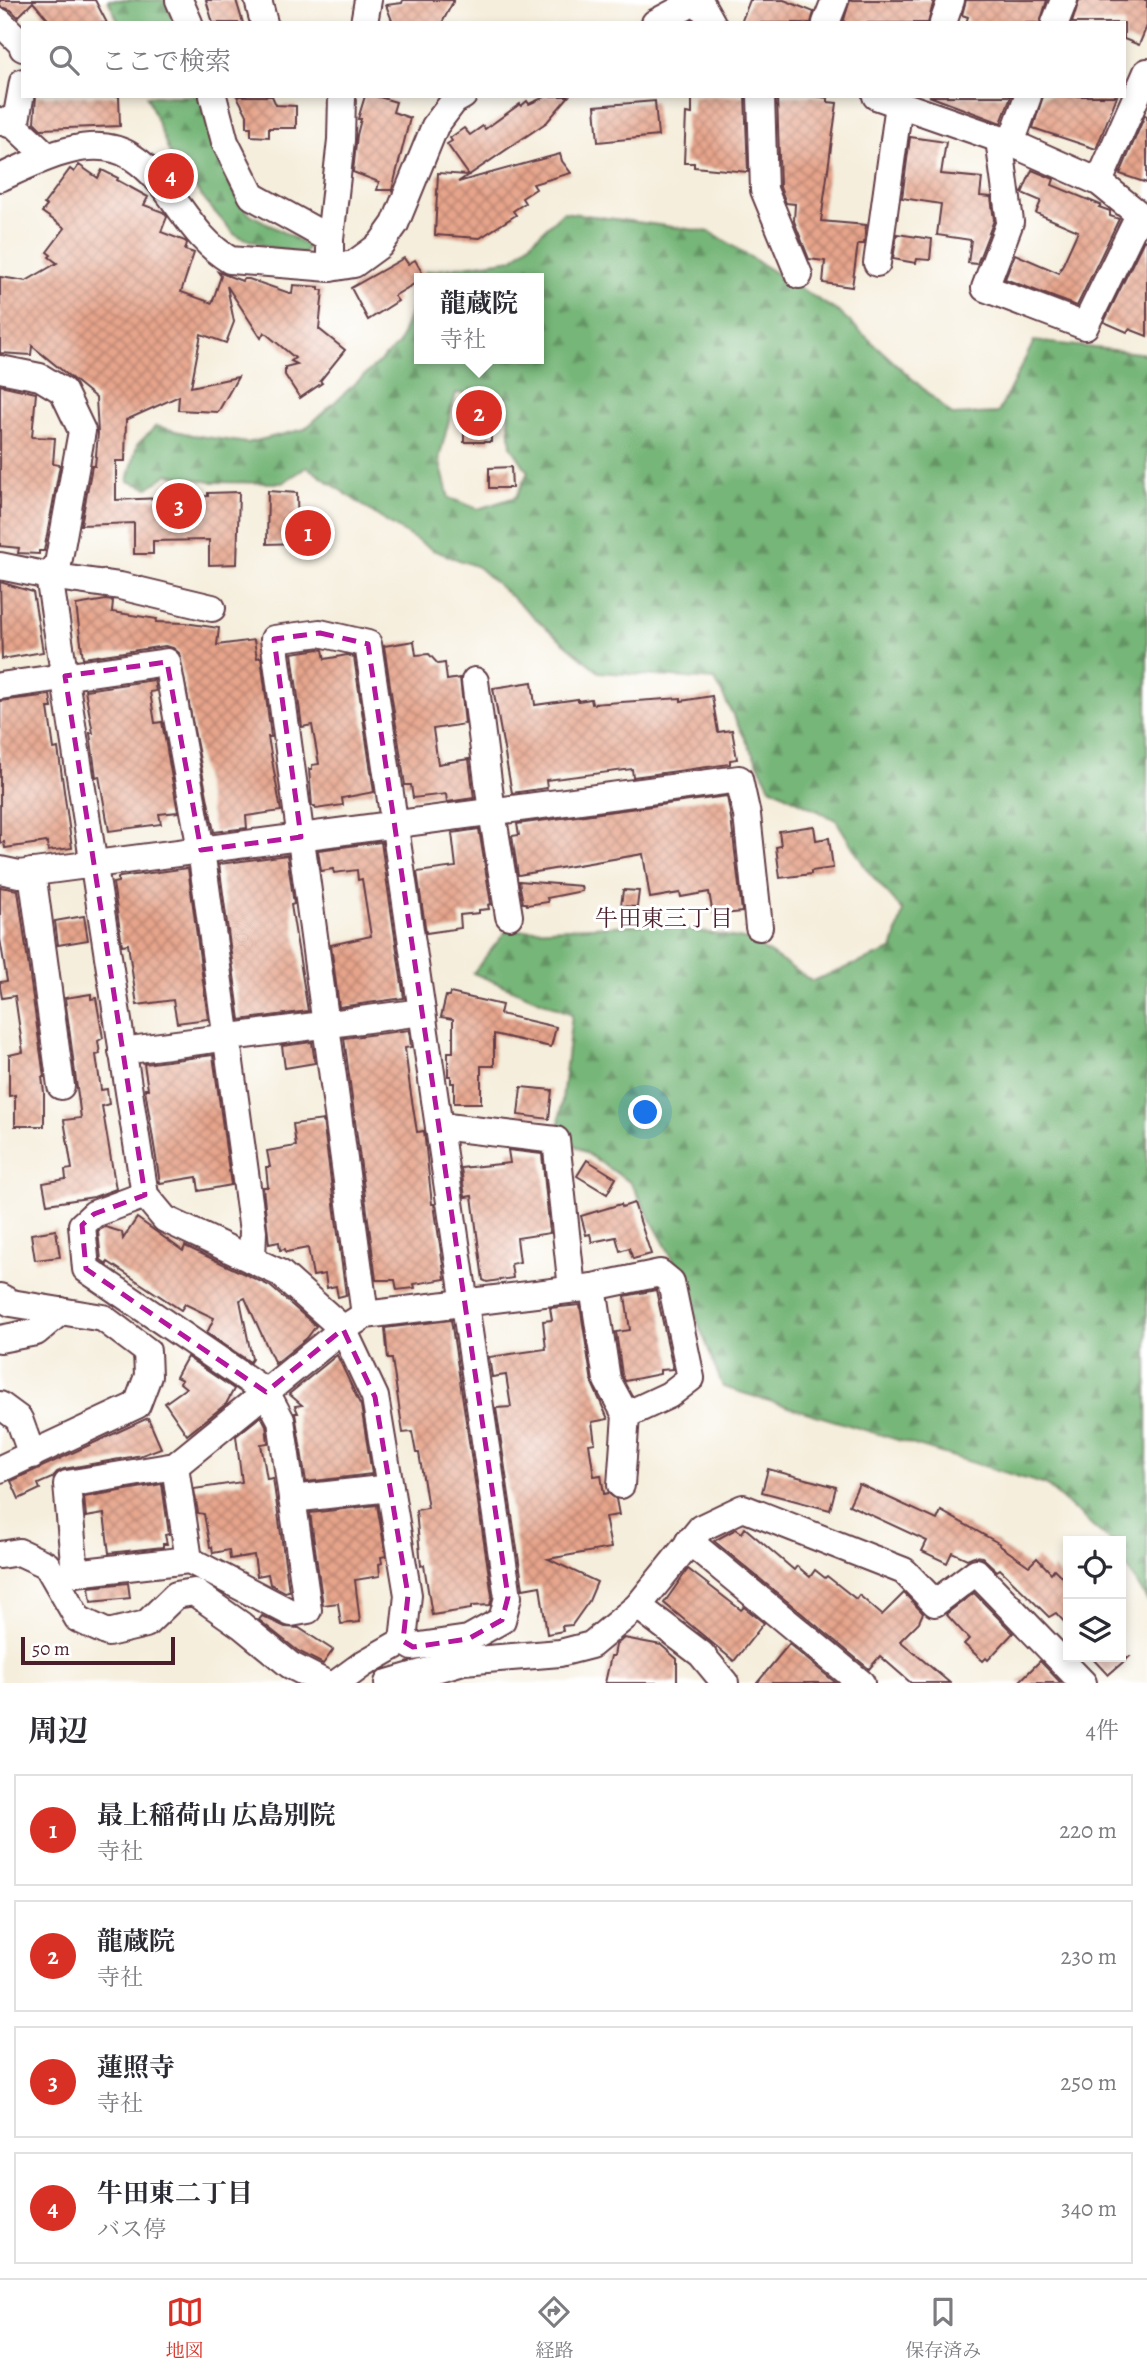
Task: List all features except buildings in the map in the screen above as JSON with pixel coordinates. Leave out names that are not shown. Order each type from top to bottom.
[{"type":"street","points":[[179,0],[188,21]]},
{"type":"street","points":[[258,0],[263,21]]},
{"type":"street","points":[[364,21],[368,0]]},
{"type":"street","points":[[659,21],[698,0],[711,21]]},
{"type":"street","points":[[827,21],[835,0]]},
{"type":"street","points":[[944,21],[951,0]]},
{"type":"street","points":[[1056,21],[1064,0]]},
{"type":"street","points":[[0,22],[21,43]]},
{"type":"street","points":[[1099,182],[1147,72]]},
{"type":"street","points":[[21,87],[8,123],[47,156]]},
{"type":"street","points":[[214,98],[225,142],[253,196],[330,239]]},
{"type":"street","points":[[330,268],[342,98]]},
{"type":"street","points":[[0,178],[47,156],[76,149],[104,147],[130,155],[154,175],[204,241],[230,260],[330,268],[354,264],[380,245],[395,224],[435,126],[454,101],[459,98]]},
{"type":"street","points":[[761,98],[764,190],[799,275]]},
{"type":"street","points":[[877,263],[900,101],[1005,141],[1099,182],[1143,218],[1085,326],[985,288],[1010,222],[1005,141],[1027,98]]},
{"type":"street","points":[[0,369],[40,377],[64,391],[82,430],[58,564],[49,576],[145,1195],[165,1219],[280,1273],[354,1322]]},
{"type":"street","points":[[0,565],[49,576],[120,586],[212,608]]},
{"type":"street","points":[[320,634],[368,644],[508,1597],[502,1620],[468,1639],[413,1647],[403,1642],[408,1595],[375,1397],[354,1322],[326,1025],[274,639],[320,634]]},
{"type":"street","points":[[0,685],[167,662],[201,850],[228,1038],[253,1231],[252,1260]]},
{"type":"street","points":[[475,681],[509,916]]},
{"type":"street","points":[[0,870],[19,874],[739,779],[747,815],[759,927]]},
{"type":"street","points":[[32,872],[61,1086]]},
{"type":"street","points":[[122,1051],[422,1012]]},
{"type":"street","points":[[439,1126],[556,1140],[582,1288],[607,1380],[626,1415],[621,1485]]},
{"type":"street","points":[[145,1195],[94,1214],[82,1225],[86,1269],[266,1392],[281,1420],[308,1610],[291,1613],[189,1560],[75,1573],[66,1485],[175,1466],[266,1392],[354,1322],[465,1303],[582,1288],[660,1273],[671,1282],[691,1378],[669,1395],[626,1415]]},
{"type":"street","points":[[0,1297],[11,1303],[103,1318],[147,1350],[148,1376],[137,1405],[0,1469]]},
{"type":"street","points":[[0,1339],[36,1332],[61,1311]]},
{"type":"street","points":[[0,1405],[19,1419],[32,1455]]},
{"type":"street","points":[[175,1466],[189,1560]]},
{"type":"street","points":[[292,1499],[390,1488]]},
{"type":"street","points":[[388,1683],[463,1661],[560,1653],[591,1645],[638,1606],[701,1528],[743,1508],[904,1571],[935,1603],[975,1572],[1083,1683]]},
{"type":"street","points":[[689,1541],[861,1683]]},
{"type":"street","points":[[0,1555],[19,1552],[47,1565],[78,1619],[108,1633],[146,1624],[176,1595],[194,1591],[290,1665],[325,1683]]},
{"type":"street","points":[[638,1606],[701,1654],[725,1683]]},
{"type":"street","points":[[337,1683],[363,1664],[403,1642]]},
{"type":"highlighted area","points":[[320,633],[368,644],[508,1597],[502,1620],[468,1639],[413,1647],[403,1641],[408,1595],[375,1397],[343,1329],[266,1392],[86,1269],[82,1225],[94,1214],[145,1195],[65,676],[167,662],[201,850],[301,837],[274,639]]},
{"type":"green space","points":[[108,0],[165,0],[173,21],[118,21]]},
{"type":"green space","points":[[148,98],[203,98],[226,178],[248,213],[308,246],[304,254],[268,247],[235,235],[170,154]]},
{"type":"green space","points":[[563,212],[710,232],[840,313],[952,415],[998,413],[1034,341],[1147,354],[1147,1600],[1126,1566],[1126,1536],[1104,1536],[1046,1485],[723,1387],[674,1261],[631,1183],[558,1134],[572,1014],[473,973],[506,931],[655,924],[749,940],[812,981],[892,950],[903,911],[867,870],[836,820],[770,787],[715,680],[599,672],[478,567],[433,550],[385,521],[307,467],[282,483],[211,482],[168,474],[148,488],[128,481],[137,445],[156,426],[192,435],[247,443],[305,429],[399,344],[414,301],[414,364],[544,364],[544,273],[425,273],[513,259]],"holes":[[[456,393],[507,398],[511,446],[528,472],[516,497],[478,509],[449,498],[439,459]]]},
{"type":"place","name":"牛田東二丁目","points":[[171,176]]},
{"type":"place","name":"龍蔵院","points":[[479,413]]},
{"type":"place","name":"蓮照寺","points":[[179,506]]},
{"type":"place","name":"最上稲荷山 広島別院","points":[[308,533]]},
{"type":"district","name":"牛田東三丁目","points":[[664,918]]}]
